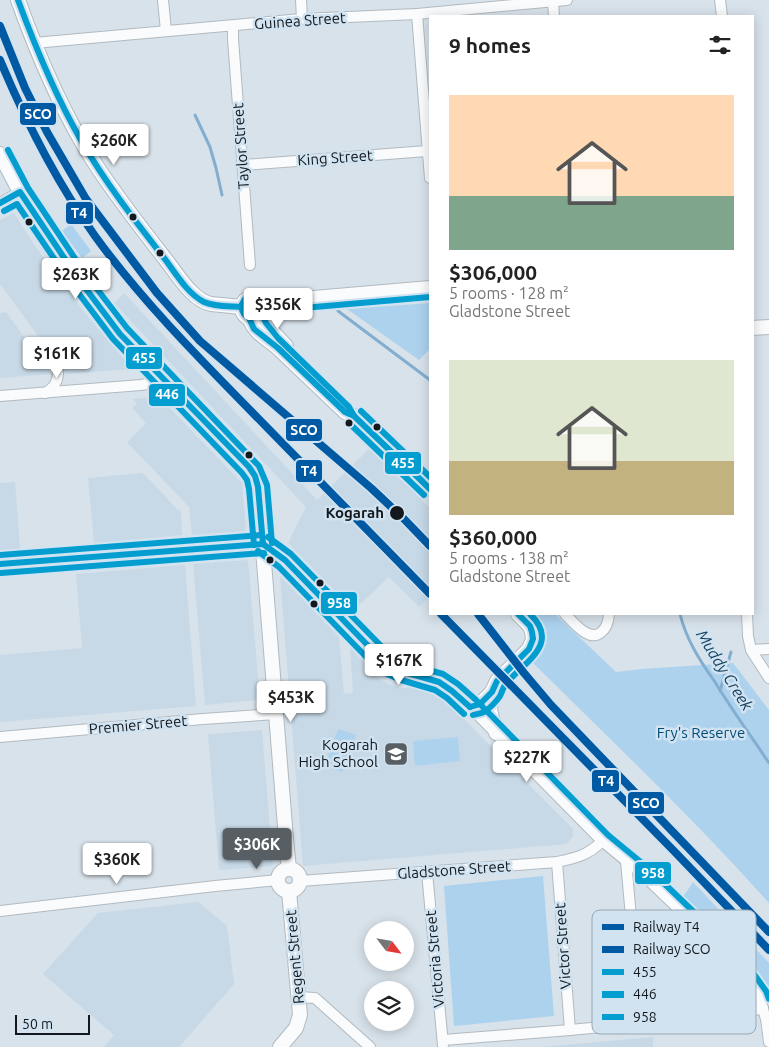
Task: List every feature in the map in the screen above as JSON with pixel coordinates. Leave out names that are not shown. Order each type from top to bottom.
[{"type":"main road","points":[[18,0],[34,43],[59,98],[89,154],[139,226],[187,288],[198,298],[216,306],[254,311],[302,299],[429,288]]},
{"type":"main road","points":[[0,154],[20,192],[107,318],[120,334],[245,463],[257,481],[289,869]]},
{"type":"main road","points":[[254,311],[252,325],[258,333],[276,346],[345,412],[354,416],[429,487]]},
{"type":"main road","points":[[754,328],[769,327]]},
{"type":"main road","points":[[263,544],[285,560],[381,659],[391,666],[404,672],[439,682],[452,690],[470,707],[474,696],[486,686],[495,687]]},
{"type":"main road","points":[[496,734],[490,710],[495,687],[529,649],[532,640],[530,626],[519,615]]},
{"type":"main road","points":[[289,869],[298,874],[300,881],[298,886],[290,890],[283,889],[279,880],[283,872],[289,869]]},
{"type":"main road","name":"Regent Street","points":[[280,1047],[298,1025],[300,1015],[290,890]]},
{"type":"street","points":[[163,0],[166,31]]},
{"type":"street","points":[[301,0],[302,19]]},
{"type":"street","points":[[442,0],[443,12]]},
{"type":"street","name":"Guinea Street","points":[[34,43],[302,19],[417,14],[567,0]]},
{"type":"street","points":[[720,0],[722,15]]},
{"type":"street","points":[[552,2],[554,15]]},
{"type":"street","points":[[417,14],[429,169]]},
{"type":"street","name":"Taylor Street","points":[[233,26],[250,265]]},
{"type":"street","name":"King Street","points":[[243,164],[427,151]]},
{"type":"street","points":[[0,203],[20,192]]},
{"type":"street","points":[[44,393],[56,384],[58,372]]},
{"type":"street","points":[[0,396],[141,385],[165,381]]},
{"type":"street","points":[[0,564],[263,544]]},
{"type":"street","points":[[565,615],[583,631],[592,635],[601,633],[605,629],[609,615]]},
{"type":"street","points":[[747,615],[751,650],[769,678]]},
{"type":"street","points":[[751,650],[769,649]]},
{"type":"street","points":[[470,707],[602,841],[642,874],[680,910]]},
{"type":"street","name":"Premier Street","points":[[0,737],[276,714]]},
{"type":"street","name":"Gladstone Street","points":[[300,881],[557,862],[592,851],[602,841]]},
{"type":"street","points":[[626,861],[630,910]]},
{"type":"street","name":"Victor Street","points":[[557,862],[570,1030]]},
{"type":"street","name":"Victoria Street","points":[[427,872],[443,1044]]},
{"type":"street","points":[[0,911],[279,880]]},
{"type":"street","points":[[756,991],[763,1008],[769,1042]]},
{"type":"street","points":[[299,997],[315,998],[370,1047]]},
{"type":"street","points":[[756,1010],[763,1008]]},
{"type":"street","points":[[443,1044],[592,1028]]},
{"type":"shaded area","points":[[14,213],[35,246],[84,312],[132,369],[66,374],[0,284],[0,220]]},
{"type":"shaded area","points":[[124,293],[317,500],[369,449],[429,507],[429,597],[419,607],[389,577],[354,610],[288,543],[306,507],[114,303]]},
{"type":"shaded area","points":[[6,312],[51,374],[0,378],[0,313]]},
{"type":"shaded area","points":[[159,397],[242,483],[246,529],[244,531],[192,535],[189,507],[127,442],[146,423],[132,408],[137,404],[133,399]]},
{"type":"shaded area","points":[[141,473],[180,510],[182,535],[94,543],[88,478]]},
{"type":"shaded area","points":[[15,482],[20,549],[0,550],[0,483]]},
{"type":"shaded area","points":[[248,560],[260,700],[205,705],[193,564]]},
{"type":"shaded area","points":[[185,565],[196,706],[0,722],[0,655],[82,648],[76,574]]},
{"type":"shaded area","name":"Kogarah High School","points":[[280,576],[339,637],[344,694],[353,693],[350,648],[381,680],[402,688],[414,687],[437,694],[573,829],[573,836],[567,844],[303,866]]},
{"type":"shaded area","points":[[262,730],[273,866],[219,870],[208,734]]},
{"type":"shaded area","points":[[198,902],[227,926],[234,984],[179,1047],[104,1047],[114,1035],[43,974],[98,913]]},
{"type":"shaded area","points":[[653,1037],[653,1047],[542,1047]]},
{"type":"green space","points":[[71,224],[91,251],[82,258],[62,231]]},
{"type":"green space","points":[[429,303],[429,350],[419,360],[347,309]]},
{"type":"green space","name":"Fry's Reserve","points":[[534,615],[556,615],[616,672],[733,663],[769,710],[769,903],[682,811],[532,662],[542,646],[544,638],[538,619]]},
{"type":"green space","points":[[338,729],[356,735],[342,772],[325,766]]},
{"type":"green space","points":[[458,737],[460,761],[415,766],[413,741]]},
{"type":"green space","points":[[543,876],[554,1016],[454,1026],[444,886]]},
{"type":"green space","points":[[693,882],[719,910],[696,910],[683,897]]},
{"type":"green space","points":[[756,949],[769,963],[769,994],[756,971]]},
{"type":"waterway","points":[[195,115],[210,147],[222,195]]},
{"type":"waterway","points":[[338,311],[429,379]]},
{"type":"waterway","name":"Muddy Creek","points":[[680,615],[686,632],[699,658],[769,763]]},
{"type":"waterway","points":[[720,691],[731,652]]},
{"type":"rail line","name":"SCO","points":[[0,26],[25,88],[47,132],[86,199],[157,293],[200,341],[371,488],[429,545]]},
{"type":"rail line","name":"T4","points":[[0,60],[20,106],[67,194],[112,259],[188,346],[429,593]]},
{"type":"rail line","name":"T4","points":[[442,615],[731,910]]},
{"type":"rail line","name":"SCO","points":[[479,615],[551,705],[748,910]]},
{"type":"rail line","name":"SCO","points":[[756,918],[769,932]]},
{"type":"rail line","name":"T4","points":[[756,936],[769,950]]},
{"type":"transit line","name":"455","points":[[18,0],[39,55],[64,108],[91,157],[120,200],[192,293],[208,304],[242,307]]},
{"type":"transit line","name":"958","points":[[8,150],[28,188],[84,272],[127,328],[259,466],[267,485],[272,543]]},
{"type":"transit line","name":"455","points":[[0,203],[20,192],[77,277],[120,334],[249,467],[255,476],[258,487],[263,544]]},
{"type":"transit line","name":"446","points":[[4,211],[17,204],[70,282],[113,339],[242,473],[247,480],[249,489],[254,545]]},
{"type":"transit line","name":"455","points":[[250,297],[261,299],[264,307],[262,315],[266,323],[278,338],[349,407],[354,416],[345,412],[278,348],[254,329],[249,318],[242,310],[242,304],[245,299],[250,297]]},
{"type":"transit line","name":"446","points":[[265,313],[429,297]]},
{"type":"transit line","name":"446","points":[[361,411],[429,476]]},
{"type":"transit line","name":"455","points":[[354,416],[429,488]]},
{"type":"transit line","name":"455","points":[[354,416],[429,488]]},
{"type":"transit line","name":"446","points":[[349,423],[424,495]]},
{"type":"transit line","name":"958","points":[[0,555],[262,535]]},
{"type":"transit line","name":"958","points":[[268,537],[291,554],[391,656],[407,664],[443,674],[458,684],[608,835],[648,868],[692,910]]},
{"type":"transit line","name":"455","points":[[263,544],[285,560],[381,659],[404,672],[439,682],[470,707]]},
{"type":"transit line","name":"455","points":[[0,564],[263,544]]},
{"type":"transit line","name":"446","points":[[258,551],[279,567],[375,666],[401,680],[435,690],[464,714]]},
{"type":"transit line","name":"446","points":[[1,573],[264,553]]},
{"type":"transit line","name":"455","points":[[470,707],[480,704],[492,692],[497,681],[529,649],[533,639],[532,632],[530,626],[519,615]]},
{"type":"transit line","name":"446","points":[[473,715],[484,712],[493,705],[505,685],[536,653],[541,644],[542,635],[539,625],[531,615]]},
{"type":"transit line","name":"958","points":[[756,977],[769,999]]},
{"type":"place","name":"Kogarah","points":[[397,513]]},
{"type":"place","name":"Kogarah High School","points":[[396,754]]}]
